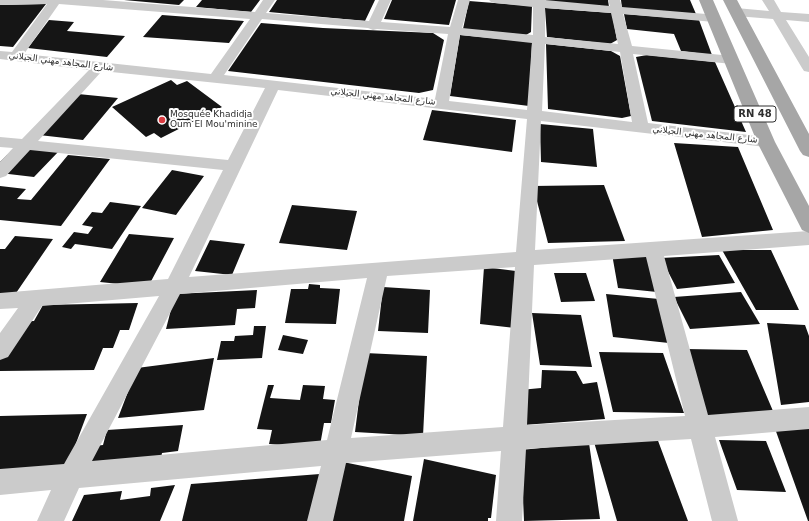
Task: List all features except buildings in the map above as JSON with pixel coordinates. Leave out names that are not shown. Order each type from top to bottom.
[{"type":"main road","name":"RN 48","points":[[706,0],[766,142],[809,225]]},
{"type":"main road","name":"RN 48","points":[[733,6],[809,151]]},
{"type":"street","points":[[0,2],[51,0]]},
{"type":"street","points":[[15,57],[57,0],[373,26],[455,31],[732,60]]},
{"type":"street","points":[[215,78],[269,0]]},
{"type":"street","points":[[373,26],[385,0]]},
{"type":"street","points":[[441,104],[455,31],[464,0]]},
{"type":"street","points":[[495,0],[615,5],[714,18]]},
{"type":"street","points":[[768,0],[809,68]]},
{"type":"street","points":[[509,521],[539,39],[539,2]]},
{"type":"street","points":[[615,5],[626,49],[641,128]]},
{"type":"street","points":[[733,6],[776,15],[809,18]]},
{"type":"street","name":"شارع المجاهد مهني الجيلاني","points":[[0,55],[100,67],[215,78],[766,142]]},
{"type":"street","points":[[0,172],[100,67]]},
{"type":"street","points":[[50,521],[71,476],[174,287],[273,85]]},
{"type":"street","points":[[0,142],[233,166]]},
{"type":"street","points":[[0,301],[379,269],[809,238]]},
{"type":"street","points":[[653,249],[672,328],[701,427],[725,521]]},
{"type":"street","points":[[320,521],[379,269]]},
{"type":"street","points":[[0,350],[36,298]]},
{"type":"street","points":[[0,482],[335,452],[513,438],[701,427],[809,418]]},
{"type":"place","name":"Mosquée Khadidja Oum El Mou'minine","points":[[162,120]]}]
